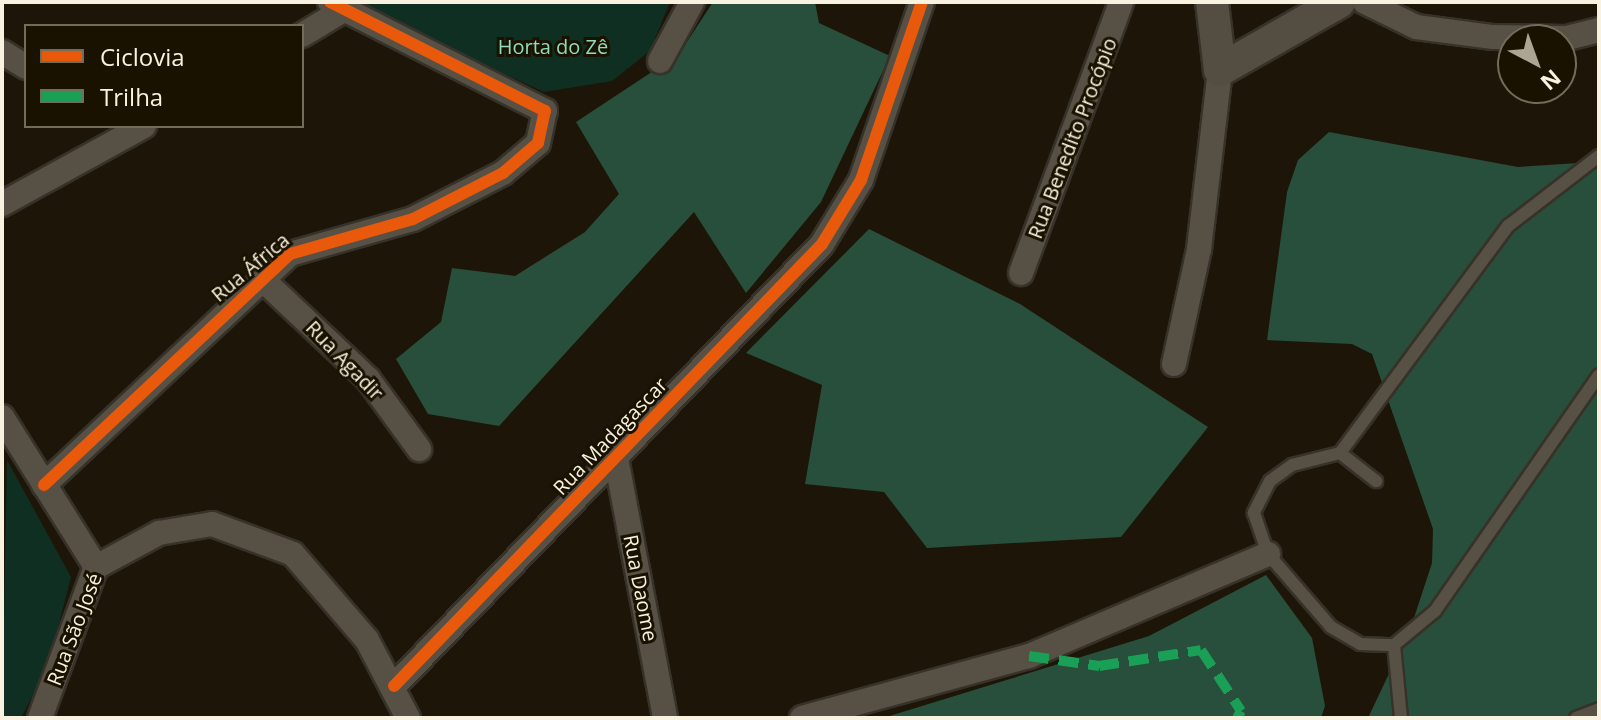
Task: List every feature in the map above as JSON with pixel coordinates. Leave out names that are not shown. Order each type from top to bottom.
[{"type":"main road","points":[[1212,2],[1220,70],[1323,6]]},
{"type":"street","points":[[660,61],[692,2]]},
{"type":"street","name":"Rua Madagascar","points":[[394,686],[789,281],[849,208],[922,2]]},
{"type":"street","name":"Rua Benedito Procópio","points":[[1021,273],[1121,2]]},
{"type":"street","points":[[1365,2],[1416,27],[1493,37],[1567,38],[1599,30]]},
{"type":"street","points":[[304,33],[337,6]]},
{"type":"street","name":"Rua África","points":[[44,485],[262,279],[302,247],[413,219],[503,173],[538,143],[545,111],[337,6]]},
{"type":"street","points":[[2,52],[24,66]]},
{"type":"street","points":[[1174,364],[1199,249],[1220,70]]},
{"type":"street","points":[[2,204],[133,128]]},
{"type":"street","name":"Rua Agadir","points":[[262,279],[368,379],[419,449]]},
{"type":"street","points":[[2,417],[96,567]]},
{"type":"street","name":"Rua Daome","points":[[616,458],[665,718]]},
{"type":"street","name":"Rua São José","points":[[40,718],[96,567],[186,524],[265,539],[323,584],[394,686],[408,718]]},
{"type":"street","points":[[802,718],[1029,656],[1268,554]]},
{"type":"lane","points":[[1599,156],[1508,226],[1340,453],[1292,465],[1258,495],[1256,531],[1268,554],[1331,627],[1360,644],[1394,645],[1435,611],[1599,375]]},
{"type":"lane","points":[[1340,453],[1376,481]]},
{"type":"lane","points":[[1394,645],[1401,718]]},
{"type":"lane","points":[[1576,718],[1599,709]]},
{"type":"green space","name":"Horta do Zê","points":[[348,2],[670,2],[650,51],[612,81],[544,92]]},
{"type":"green space","points":[[713,2],[815,2],[819,23],[890,56],[821,202],[746,293],[694,212],[499,426],[428,414],[396,359],[441,322],[452,268],[515,276],[585,232],[619,194],[576,122],[679,54]]},
{"type":"green space","points":[[1329,132],[1518,167],[1594,162],[1599,171],[1599,718],[1368,718],[1411,627],[1432,563],[1433,529],[1372,354],[1352,344],[1267,340],[1287,192],[1298,160]]},
{"type":"green space","points":[[869,229],[1020,304],[1208,427],[1121,537],[927,548],[884,492],[805,484],[822,385],[746,353]]},
{"type":"green space","points":[[7,460],[71,577],[48,667],[21,718],[2,718]]},
{"type":"green space","points":[[1266,575],[1312,638],[1325,706],[1321,718],[883,718],[1149,636]]},
{"type":"marked path","points":[[1029,656],[1099,666],[1201,650],[1241,711],[1237,718]]},
{"type":"cycle path","points":[[44,485],[290,254],[413,219],[503,173],[538,143],[545,111],[330,2]]},
{"type":"cycle path","points":[[394,686],[822,244],[861,180],[922,2]]}]
